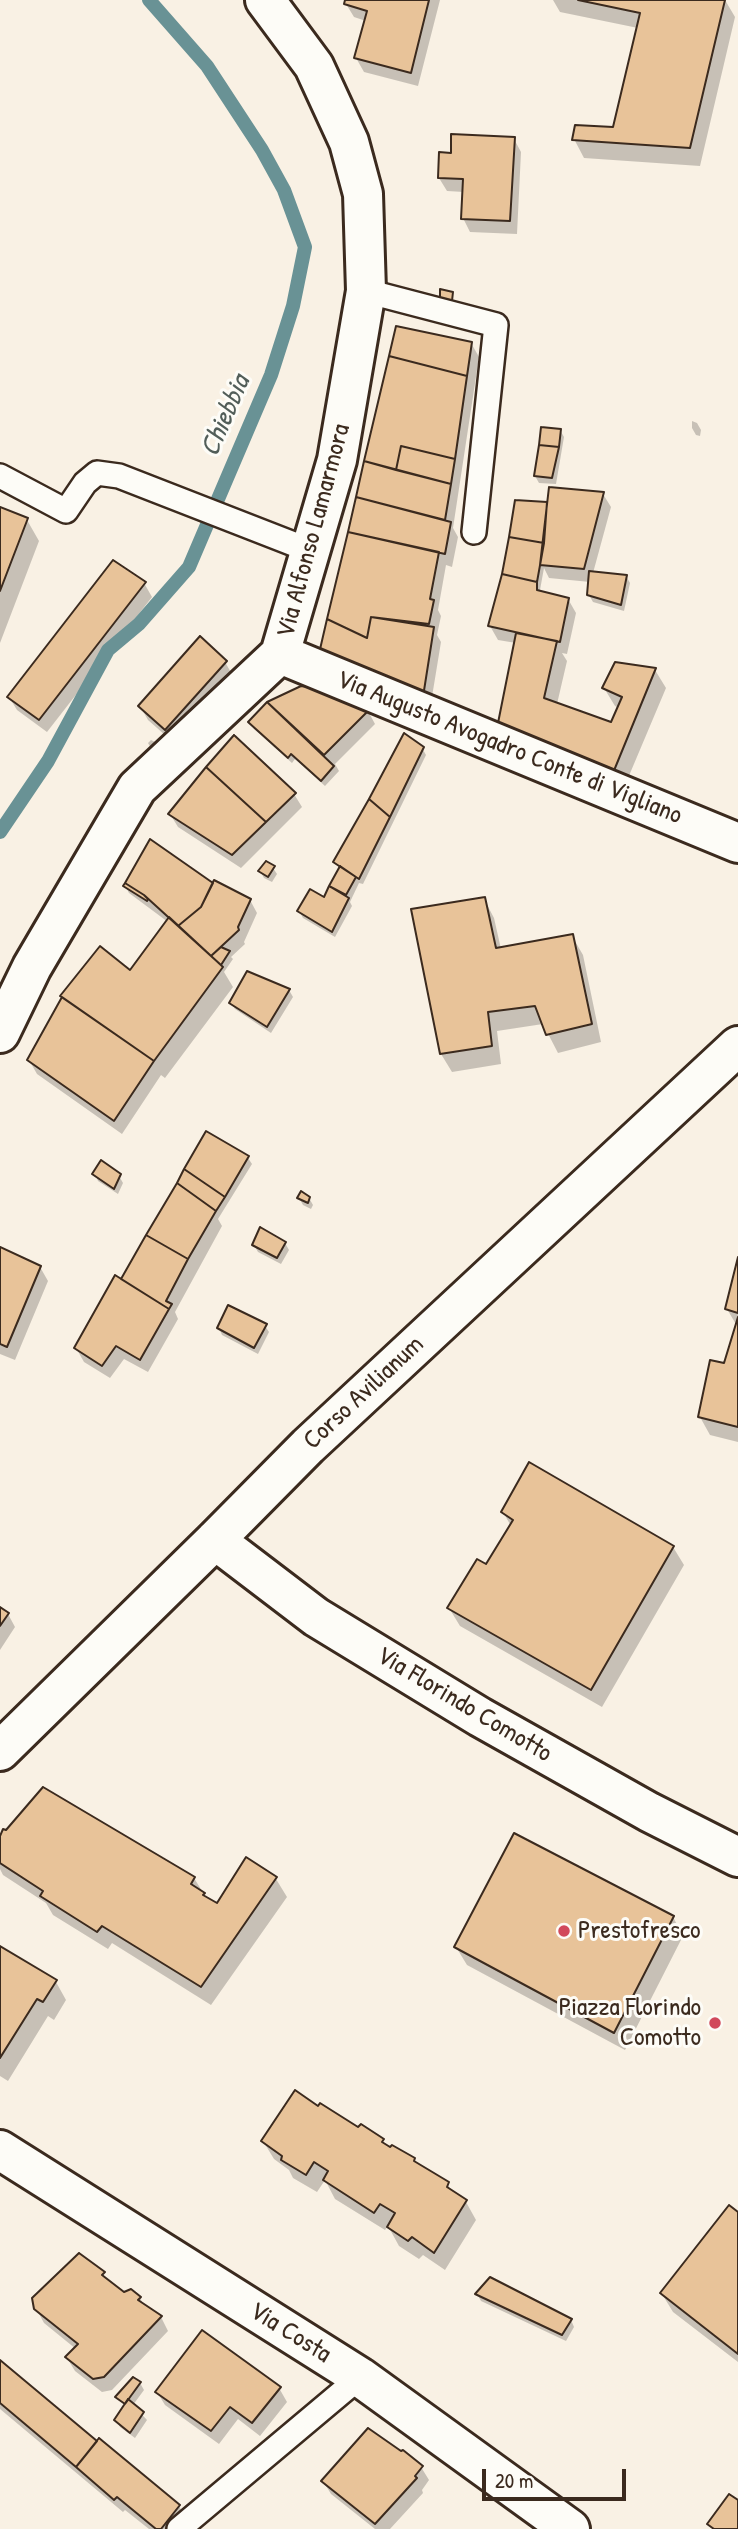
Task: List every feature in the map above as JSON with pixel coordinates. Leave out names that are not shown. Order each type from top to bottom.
[{"type":"street","name":"Via Alfonso Lamarmora","points":[[0,1033],[32,967],[137,788],[280,654],[294,543],[337,460],[366,291],[363,194],[349,142],[314,66],[265,0]]},
{"type":"street","name":"Via Augusto Avogadro Conte di Vigliano","points":[[280,654],[738,843]]},
{"type":"street","name":"Corso Avilianum","points":[[0,1751],[308,1446],[738,1046]]},
{"type":"street","name":"Via Florindo Comotto","points":[[215,1540],[316,1617],[480,1717],[649,1812],[733,1845]]},
{"type":"street","name":"Via Costa","points":[[0,2150],[360,2377],[570,2529]]},
{"type":"lane","points":[[366,291],[496,325],[474,532]]},
{"type":"lane","points":[[0,476],[66,511],[85,483],[97,473],[119,476],[294,543]]},
{"type":"lane","points":[[179,2529],[360,2377]]},
{"type":"building","points":[[345,0],[429,0],[411,73],[354,58],[367,11],[344,4]]},
{"type":"building","points":[[578,0],[725,0],[690,148],[572,140],[575,125],[613,127],[640,13]]},
{"type":"building","points":[[451,134],[515,137],[510,221],[461,219],[463,179],[438,178],[439,152],[451,153]]},
{"type":"building","points":[[440,289],[453,292],[452,301],[440,299]]},
{"type":"building","points":[[396,326],[472,342],[467,376],[389,356]]},
{"type":"building","points":[[389,356],[467,376],[455,459],[401,446],[396,470],[364,461]]},
{"type":"building","points":[[541,427],[561,429],[559,447],[539,445]]},
{"type":"building","points":[[539,445],[559,447],[552,478],[534,476]]},
{"type":"building","points":[[401,446],[455,459],[451,484],[396,470]]},
{"type":"building","points":[[364,461],[451,484],[445,520],[356,497]]},
{"type":"building","points":[[549,487],[604,492],[584,569],[540,565]]},
{"type":"building","points":[[356,497],[451,522],[445,554],[348,532]]},
{"type":"building","points":[[515,500],[547,502],[544,543],[509,537]]},
{"type":"building","points":[[0,507],[28,518],[0,591]]},
{"type":"building","points":[[348,532],[439,552],[430,599],[434,600],[429,624],[371,617],[367,638],[327,619]]},
{"type":"building","points":[[509,537],[544,543],[537,582],[502,574]]},
{"type":"building","points":[[113,560],[146,582],[39,720],[7,697]]},
{"type":"building","points":[[589,571],[627,575],[621,605],[587,595]]},
{"type":"building","points":[[502,574],[537,582],[537,590],[569,598],[560,642],[488,626]]},
{"type":"building","points":[[371,617],[434,627],[423,697],[318,658],[327,619],[367,638]]},
{"type":"building","points":[[516,633],[557,641],[544,698],[611,722],[622,697],[602,688],[615,662],[656,668],[613,773],[497,728]]},
{"type":"building","points":[[200,636],[227,661],[165,730],[138,706]]},
{"type":"building","points":[[301,686],[315,687],[369,710],[324,755],[267,702]]},
{"type":"building","points":[[267,702],[334,766],[321,781],[291,754],[288,758],[248,722]]},
{"type":"building","points":[[404,733],[424,747],[390,817],[369,799]]},
{"type":"building","points":[[234,735],[296,793],[266,822],[206,767]]},
{"type":"building","points":[[206,767],[266,822],[232,855],[168,814]]},
{"type":"building","points":[[369,799],[390,817],[359,879],[333,862]]},
{"type":"building","points":[[150,839],[213,883],[201,907],[178,926],[144,895],[125,883]]},
{"type":"building","points":[[266,861],[275,866],[268,877],[258,871]]},
{"type":"building","points":[[340,866],[356,877],[346,895],[329,886]]},
{"type":"building","points":[[214,880],[251,899],[239,930],[211,956],[178,926],[201,907]]},
{"type":"building","points":[[125,883],[144,895],[147,901],[123,886]]},
{"type":"building","points":[[329,886],[349,898],[332,932],[297,911],[310,889],[324,897]]},
{"type":"building","points":[[485,897],[496,948],[573,934],[592,1024],[546,1035],[535,1006],[488,1012],[492,1046],[440,1054],[411,909]]},
{"type":"building","points":[[169,917],[223,967],[154,1061],[60,996],[100,946],[130,970]]},
{"type":"building","points":[[221,947],[230,951],[221,965],[211,956]]},
{"type":"building","points":[[247,971],[290,989],[267,1027],[229,1003]]},
{"type":"building","points":[[62,997],[154,1061],[114,1121],[27,1060]]},
{"type":"building","points":[[206,1131],[249,1156],[225,1197],[184,1169]]},
{"type":"building","points":[[101,1160],[121,1174],[114,1189],[92,1174]]},
{"type":"building","points":[[184,1169],[225,1197],[216,1211],[177,1183]]},
{"type":"building","points":[[177,1183],[216,1211],[188,1259],[146,1235]]},
{"type":"building","points":[[301,1191],[310,1197],[308,1203],[297,1198]]},
{"type":"building","points":[[260,1227],[286,1242],[277,1258],[252,1245]]},
{"type":"building","points":[[146,1235],[188,1259],[166,1301],[172,1304],[169,1309],[121,1279]]},
{"type":"building","points":[[0,1247],[41,1266],[7,1347],[0,1344]]},
{"type":"building","points":[[738,1257],[738,1313],[725,1309]]},
{"type":"building","points":[[115,1275],[169,1309],[140,1360],[116,1346],[102,1366],[74,1348]]},
{"type":"building","points":[[228,1305],[267,1324],[254,1348],[217,1328]]},
{"type":"building","points":[[738,1317],[738,1427],[698,1417],[710,1360],[724,1363]]},
{"type":"building","points":[[529,1462],[674,1546],[591,1690],[447,1608],[477,1559],[486,1564],[513,1520],[501,1512]]},
{"type":"building","points":[[0,1607],[9,1613],[0,1626]]},
{"type":"building","points":[[43,1787],[195,1877],[191,1884],[217,1903],[246,1857],[277,1877],[201,1987],[102,1926],[97,1932],[40,1896],[43,1891],[0,1863],[0,1836],[3,1829],[6,1830]]},
{"type":"building","name":"Prestofresco","points":[[514,1833],[674,1916],[614,2033],[454,1947]]},
{"type":"building","points":[[0,1946],[57,1980],[43,2002],[37,1999],[0,2058]]},
{"type":"building","points":[[295,2090],[318,2106],[320,2103],[358,2127],[361,2124],[384,2139],[382,2142],[415,2158],[414,2161],[449,2182],[447,2187],[467,2200],[434,2253],[412,2237],[408,2241],[387,2227],[395,2213],[380,2204],[374,2213],[323,2180],[328,2171],[314,2162],[306,2175],[281,2160],[282,2156],[261,2141]]},
{"type":"building","points":[[729,2205],[738,2212],[738,2354],[660,2293]]},
{"type":"building","points":[[79,2253],[105,2272],[102,2275],[124,2292],[131,2289],[141,2297],[138,2300],[162,2316],[104,2377],[93,2379],[65,2357],[78,2344],[34,2309],[32,2298]]},
{"type":"building","points":[[490,2277],[572,2319],[562,2335],[475,2294]]},
{"type":"building","points":[[202,2330],[281,2387],[252,2423],[230,2407],[211,2431],[155,2392]]},
{"type":"building","points":[[0,2360],[97,2441],[76,2467],[0,2403]]},
{"type":"building","points":[[133,2377],[141,2382],[125,2404],[115,2397]]},
{"type":"building","points":[[128,2399],[144,2412],[130,2433],[114,2420]]},
{"type":"building","points":[[368,2428],[423,2466],[415,2476],[417,2478],[375,2524],[321,2481]]},
{"type":"building","points":[[99,2438],[180,2505],[161,2529],[156,2529],[117,2497],[114,2500],[76,2467]]},
{"type":"building","points":[[729,2494],[738,2500],[738,2529],[714,2529],[707,2524]]},
{"type":"waterway","name":"Chiebbia","points":[[0,832],[48,761],[108,650],[139,624],[189,567],[271,375],[293,306],[305,247],[284,190],[262,150],[207,66],[149,0]]},
{"type":"place","name":"Prestofresco","points":[[564,1931]]},
{"type":"place","name":"Piazza Florindo Comotto","points":[[715,2023]]}]
